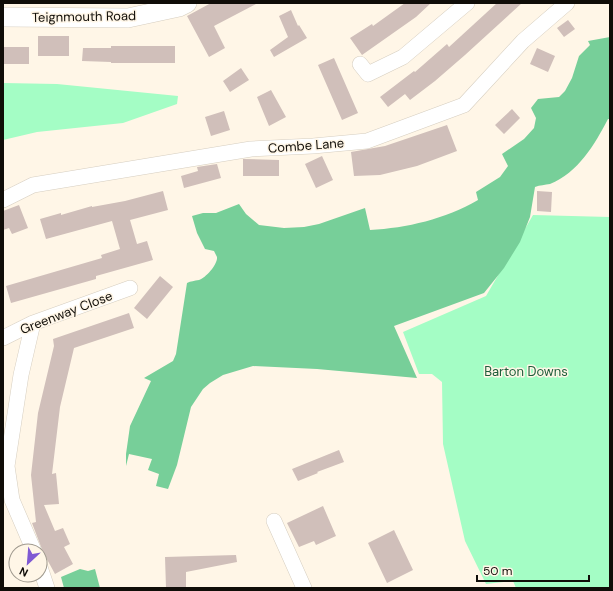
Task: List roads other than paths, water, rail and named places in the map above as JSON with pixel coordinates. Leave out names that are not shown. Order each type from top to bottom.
[{"type":"main road","name":"Teignmouth Road","points":[[3,17],[128,18],[179,7],[187,3]]},
{"type":"street","points":[[365,75],[403,57],[468,3]]},
{"type":"street","name":"Combe Lane","points":[[3,200],[32,185],[236,151],[367,141],[464,106],[523,41],[567,3]]},
{"type":"street","name":"Greenway Close","points":[[3,338],[33,323],[130,288]]},
{"type":"street","points":[[31,543],[12,500],[7,466],[21,375],[33,323]]},
{"type":"street","points":[[274,521],[304,588]]},
{"type":"park label","name":"Barton Downs","points":[[526,371]]}]
